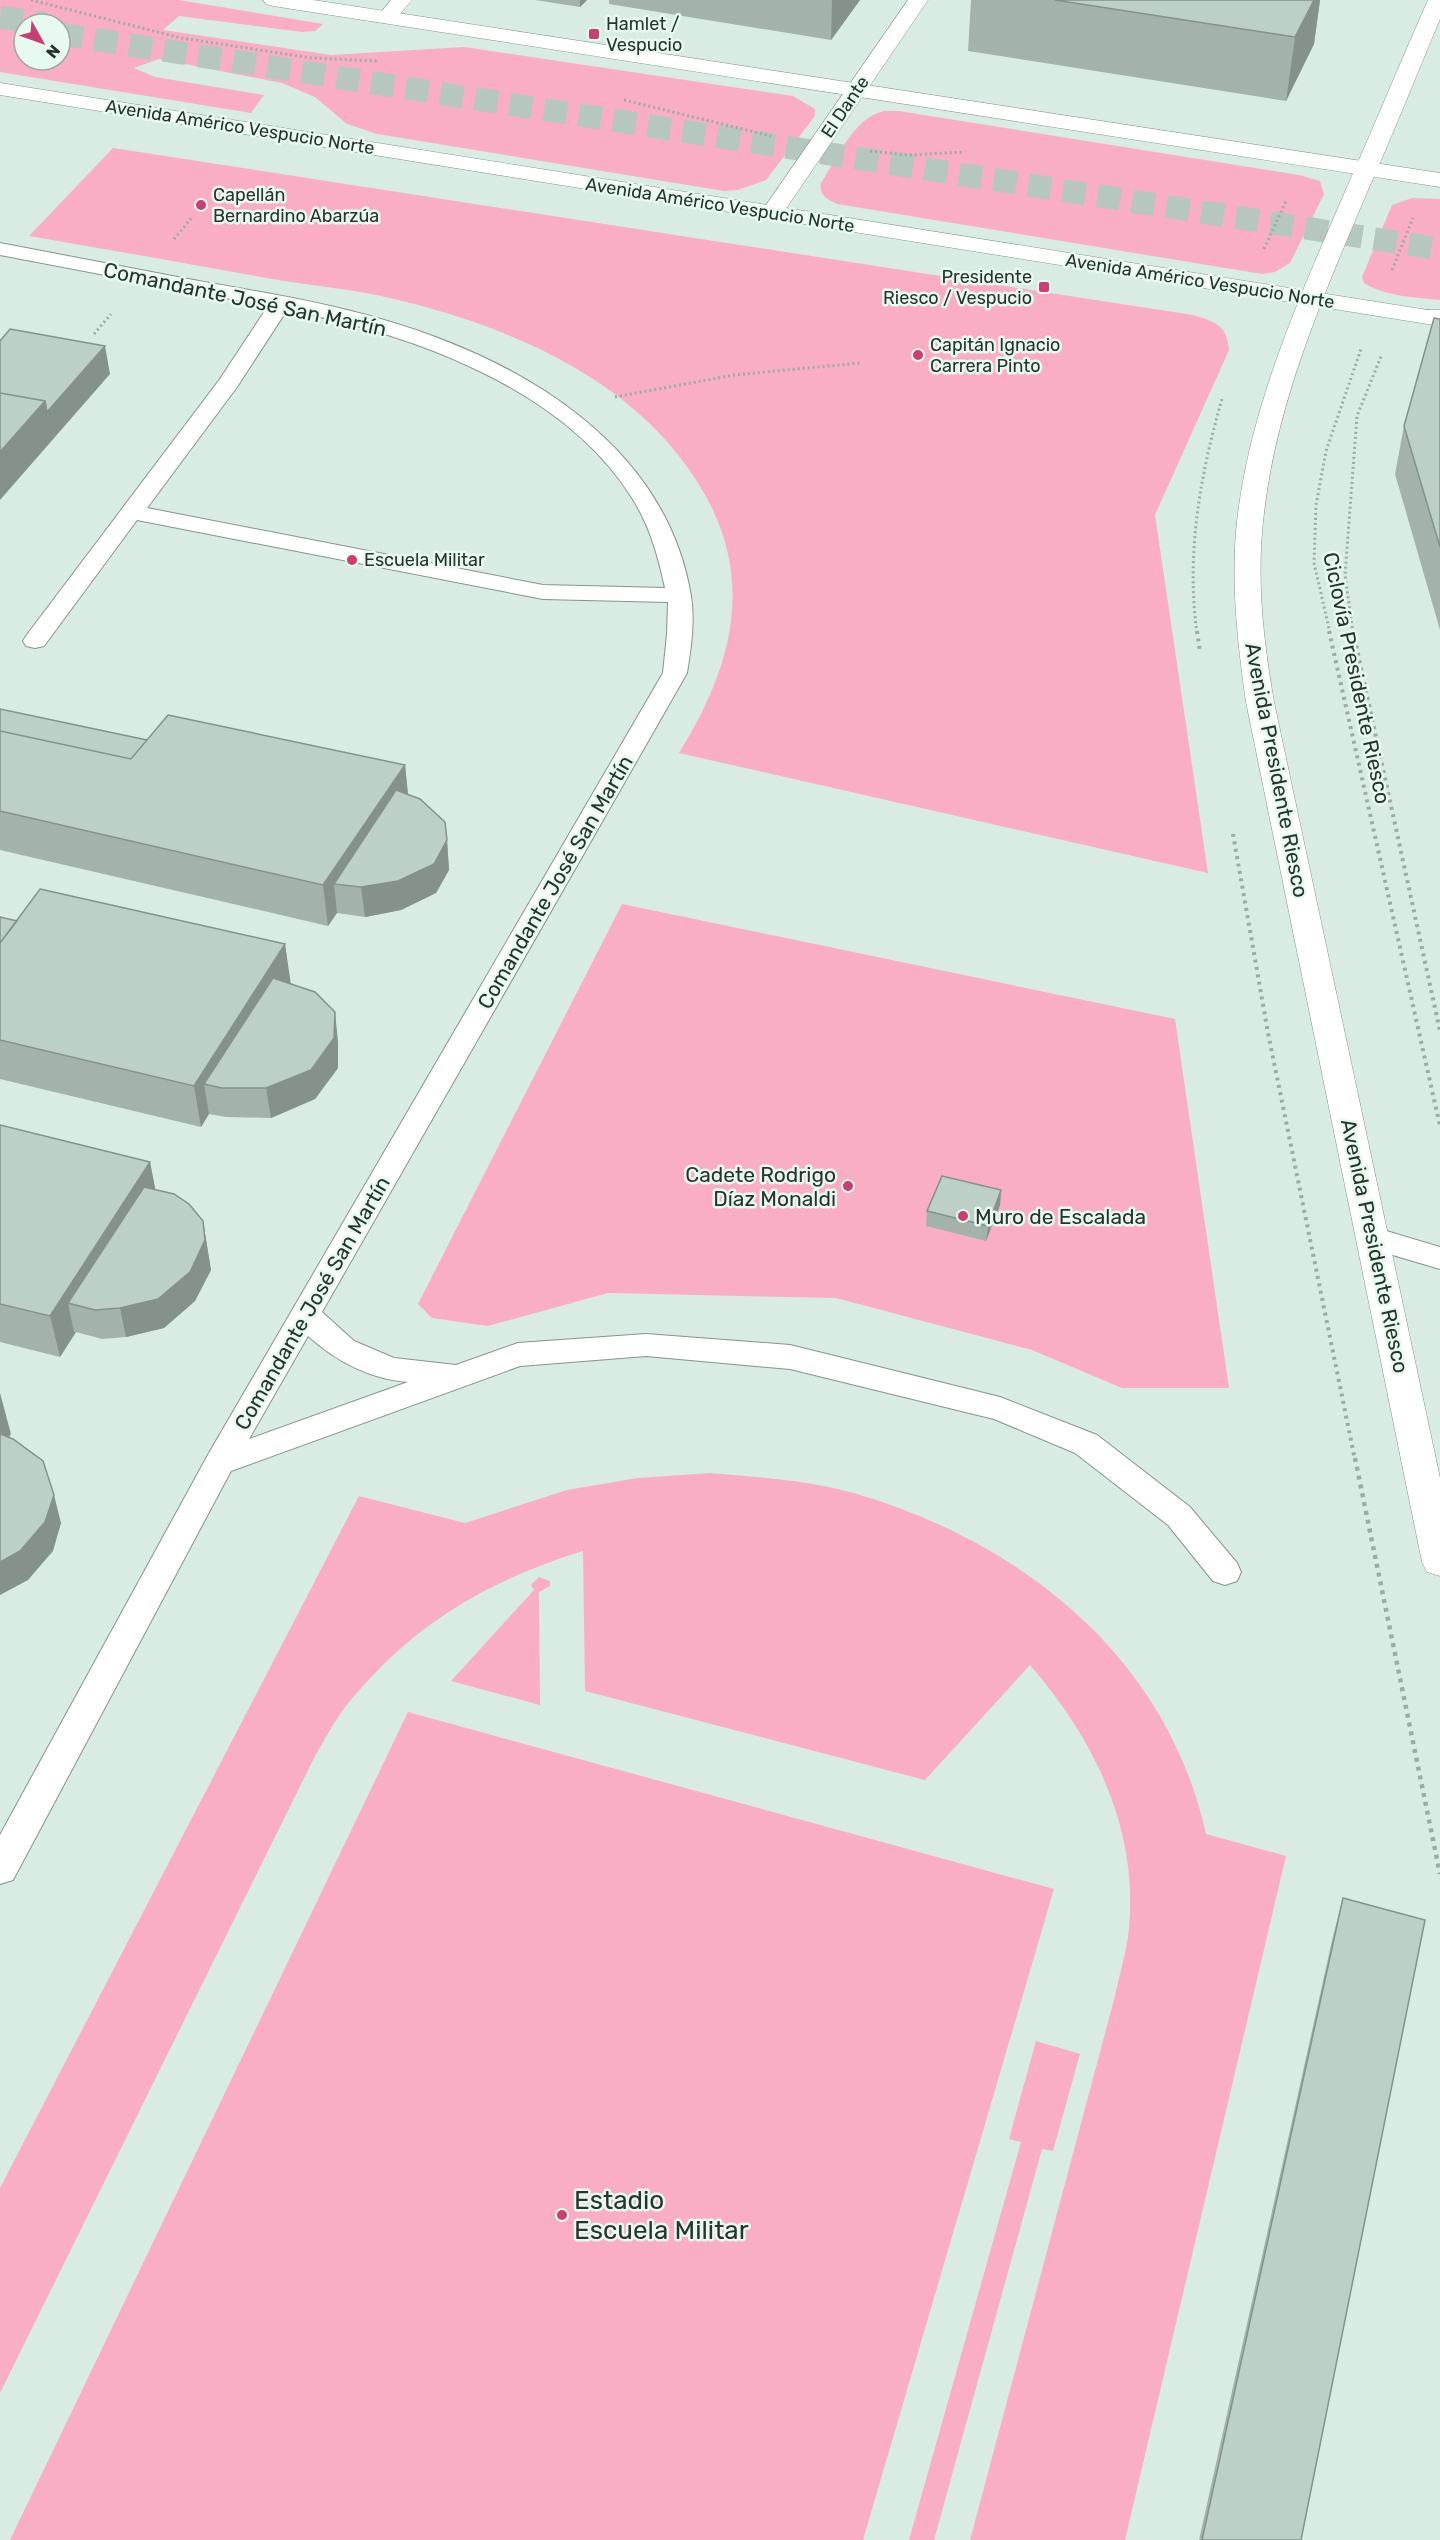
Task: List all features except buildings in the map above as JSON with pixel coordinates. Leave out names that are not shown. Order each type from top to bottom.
[{"type":"main road","points":[[273,0],[1440,180]]},
{"type":"main road","points":[[387,17],[402,0]]},
{"type":"main road","name":"El Dante","points":[[771,214],[918,0]]},
{"type":"main road","name":"Avenida Presidente Riesco","points":[[1438,0],[1310,298],[1264,442],[1254,488],[1248,543],[1251,649],[1440,1562]]},
{"type":"main road","name":"Avenida Américo Vespucio Norte","points":[[0,88],[771,214],[1436,318]]},
{"type":"lane","name":"Comandante José San Martín","points":[[0,249],[378,324],[480,363],[525,387],[565,415],[600,445],[630,479],[653,515],[669,554],[679,595],[681,633],[675,673],[220,1462],[0,1869]]},
{"type":"lane","points":[[35,641],[229,382],[281,303]]},
{"type":"lane","points":[[132,512],[543,592],[679,595]]},
{"type":"lane","points":[[1373,1238],[1440,1258]]},
{"type":"lane","points":[[305,1315],[343,1349],[390,1369],[459,1375]]},
{"type":"lane","points":[[220,1462],[518,1355],[646,1345],[790,1358],[1000,1409],[1086,1444],[1179,1516],[1225,1572]]},
{"type":"path","points":[[1246,288],[1304,160]]},
{"type":"path","name":"Ciclovía Presidente Riesco","points":[[1417,209],[1366,334],[1326,451],[1316,505],[1314,563],[1440,1126]]},
{"type":"path","points":[[1366,334],[1389,339],[1357,416],[1344,575],[1353,635],[1440,1031]]},
{"type":"path","points":[[565,415],[631,392],[734,375],[860,363]]},
{"type":"shaded area","points":[[0,0],[179,0],[323,24],[315,31],[302,32],[179,16],[163,30],[331,55],[464,47],[793,96],[815,109],[815,116],[766,180],[738,190],[724,191],[377,134],[347,124],[315,97],[282,83],[159,59],[134,68],[155,77],[264,95],[251,113],[0,72]]},
{"type":"shaded area","points":[[884,111],[899,111],[1299,175],[1320,181],[1324,194],[1290,263],[1275,272],[1262,274],[837,204],[827,199],[821,191],[821,183],[847,141],[863,122]]},
{"type":"shaded area","points":[[113,148],[1193,315],[1214,322],[1223,329],[1229,350],[1155,515],[1208,873],[679,753],[696,724],[722,664],[729,633],[732,602],[731,570],[724,538],[711,506],[685,464],[653,427],[617,395],[576,368],[533,346],[440,311],[364,293],[29,236]]},
{"type":"shaded area","points":[[1412,198],[1440,199],[1440,300],[1401,296],[1382,291],[1364,283],[1362,277],[1392,205]]},
{"type":"shaded area","points":[[622,904],[1175,1019],[1229,1388],[1122,1388],[1032,1350],[836,1298],[608,1293],[488,1326],[432,1318],[418,1304]]},
{"type":"shaded area","points":[[710,1473],[800,1482],[854,1493],[916,1514],[974,1542],[1029,1576],[1078,1616],[1122,1661],[1158,1713],[1187,1771],[1206,1834],[1286,1856],[1125,2540],[970,2540],[1115,1996],[1128,1937],[1130,1899],[1127,1862],[1120,1826],[1109,1791],[1093,1757],[1054,1694],[1030,1665],[925,1780],[585,1691],[583,1551],[514,1577],[452,1610],[396,1652],[342,1712],[315,1756],[0,2393],[0,2188],[359,1496],[465,1523],[567,1490],[638,1478]]},
{"type":"shaded area","points":[[539,1577],[550,1581],[550,1586],[539,1592],[540,1705],[451,1681],[534,1590],[531,1585]]},
{"type":"shaded area","name":"Estadio Escuela Militar","points":[[408,1712],[1054,1889],[863,2540],[10,2540]]},
{"type":"shaded area","points":[[1036,2041],[1080,2054],[1053,2151],[1042,2149],[934,2540],[909,2540],[1021,2142],[1009,2139]]},
{"type":"tunnel","points":[[0,17],[12,19]]},
{"type":"tunnel","points":[[72,36],[1440,249]]},
{"type":"place","name":"Hamlet / Vespucio","points":[[594,34]]},
{"type":"place","name":"Capellán Bernardino Abarzúa","points":[[201,205]]},
{"type":"place","name":"Presidente Riesco / Vespucio","points":[[1044,287]]},
{"type":"place","name":"Capitán Ignacio Carrera Pinto","points":[[918,355]]},
{"type":"place","name":"Escuela Militar","points":[[352,560]]},
{"type":"place","name":"Cadete Rodrigo Díaz Monaldi","points":[[848,1186]]},
{"type":"place","name":"Muro de Escalada","points":[[963,1216]]},
{"type":"place","name":"Estadio Escuela Militar","points":[[562,2215]]}]
